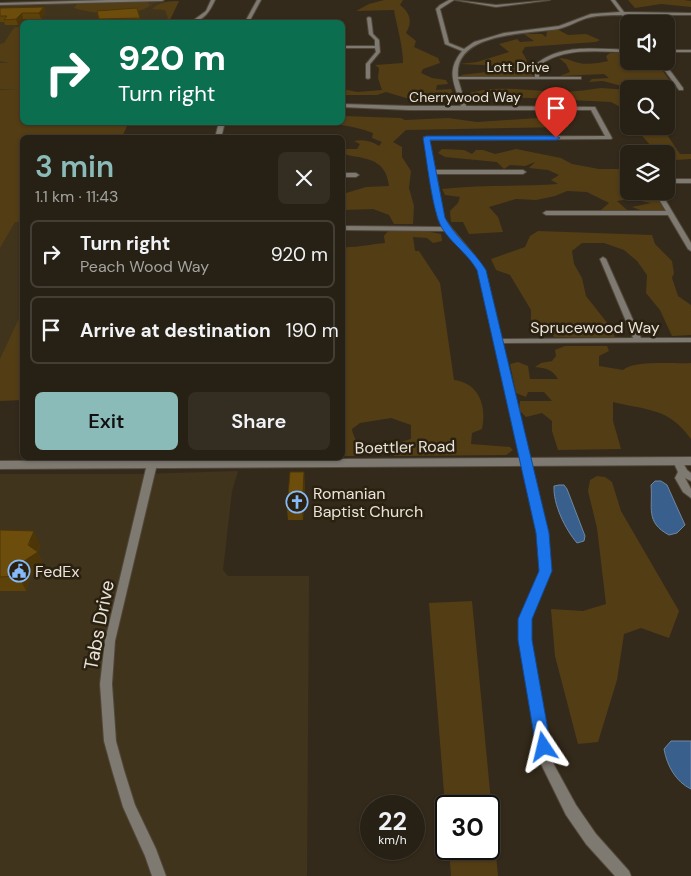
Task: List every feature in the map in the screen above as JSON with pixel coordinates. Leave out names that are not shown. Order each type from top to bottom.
[{"type":"street","points":[[0,2],[162,0]]},
{"type":"street","points":[[196,20],[208,12],[213,0]]},
{"type":"street","points":[[248,20],[249,14],[257,7],[258,0]]},
{"type":"street","points":[[452,0],[441,6],[438,10],[446,40],[451,46],[466,51]]},
{"type":"street","points":[[457,0],[496,6],[548,0]]},
{"type":"street","points":[[613,0],[624,14]]},
{"type":"street","points":[[464,108],[455,73],[456,64],[466,51],[483,41],[504,34],[560,27],[590,16],[691,14]]},
{"type":"street","points":[[368,78],[368,64],[377,56],[378,47],[377,40],[371,34],[369,18]]},
{"type":"street","points":[[345,47],[378,47]]},
{"type":"street","points":[[537,78],[536,70],[538,64],[552,56],[575,52],[620,51]]},
{"type":"street","points":[[675,51],[691,51]]},
{"type":"street","points":[[667,70],[681,89]]},
{"type":"street","name":"Lott Drive","points":[[456,78],[579,78]]},
{"type":"street","name":"Cherrywood Way","points":[[345,105],[587,108]]},
{"type":"street","points":[[587,108],[593,108],[609,138],[426,138],[440,214],[447,229],[474,257],[481,270],[542,533],[546,571],[525,619],[525,640],[546,764],[570,810],[624,876]]},
{"type":"street","points":[[433,172],[523,172]]},
{"type":"street","points":[[345,175],[356,175]]},
{"type":"street","points":[[675,181],[691,181]]},
{"type":"street","points":[[662,200],[691,249]]},
{"type":"street","points":[[546,213],[670,213]]},
{"type":"street","points":[[345,228],[447,229]]},
{"type":"street","points":[[603,259],[638,340]]},
{"type":"street","name":"Sprucewood Way","points":[[499,341],[691,340]]},
{"type":"street","name":"Boettler Road","points":[[0,465],[691,460]]},
{"type":"street","points":[[678,461],[683,472],[691,478]]},
{"type":"street","name":"Tabs Drive","points":[[152,464],[110,641],[106,684],[110,741],[118,770],[129,807],[159,876]]},
{"type":"street","points":[[683,472],[680,478],[686,490],[691,494]]},
{"type":"shaded area","points":[[384,0],[403,0],[400,5],[408,14],[410,21],[406,33],[416,41],[414,47],[438,58],[440,63],[423,69],[421,73],[432,78],[446,80],[448,84],[437,85],[436,90],[451,89],[455,98],[406,98],[386,92],[377,95],[345,95],[345,89],[357,92],[382,90],[378,78],[379,68],[375,65],[403,63],[394,10],[356,11],[369,4]]},
{"type":"shaded area","points":[[628,0],[684,0],[691,1],[691,7],[661,4],[635,8]]},
{"type":"shaded area","points":[[179,1],[170,20],[20,20],[20,96],[0,96],[0,5]]},
{"type":"shaded area","points":[[179,1],[170,20],[165,20],[168,18],[165,10],[152,9],[162,3]]},
{"type":"shaded area","points":[[146,2],[149,5],[154,2],[147,7],[138,11],[115,14],[74,8],[77,4]]},
{"type":"shaded area","points":[[20,27],[20,88],[0,89],[0,63],[9,63],[0,61],[0,44],[4,43],[13,29]]},
{"type":"shaded area","points":[[557,29],[568,35],[586,34],[600,40],[596,42],[525,47],[522,52],[534,77],[465,77],[460,75],[505,70],[504,66],[459,64],[477,62],[509,52],[499,44],[517,39],[520,42],[534,41],[524,34],[542,34],[546,37],[547,31]]},
{"type":"shaded area","points":[[610,53],[620,53],[620,70],[662,70],[669,80],[620,80],[620,86],[603,81],[589,82],[592,79],[609,78],[604,74],[560,76],[570,72],[566,64],[559,58],[579,63],[594,64],[608,61],[606,56]]},
{"type":"shaded area","points":[[601,88],[620,89],[620,107],[611,102],[488,96],[469,99],[464,95],[488,89],[566,92]]},
{"type":"shaded area","points":[[20,89],[20,125],[198,125],[127,126],[123,135],[20,135],[20,222],[15,222],[0,248],[0,90]]},
{"type":"shaded area","points":[[560,111],[565,112],[564,115],[569,122],[568,127],[406,130],[393,142],[402,147],[402,157],[411,171],[409,188],[414,206],[413,224],[394,224],[389,215],[373,209],[345,210],[345,193],[366,187],[389,186],[384,171],[375,162],[347,155],[345,152],[345,149],[357,149],[360,144],[354,141],[367,141],[379,146],[382,142],[372,138],[373,133],[342,125],[345,125],[345,116],[401,118],[405,120],[448,118],[477,122],[553,117],[554,113]]},
{"type":"shaded area","points":[[642,135],[667,135],[674,145],[650,145]]},
{"type":"shaded area","points":[[0,146],[20,147],[20,328],[0,374]]},
{"type":"shaded area","points":[[675,147],[680,154],[691,154],[691,159],[675,160]]},
{"type":"shaded area","points":[[442,149],[464,150],[472,154],[476,150],[483,150],[495,154],[516,149],[561,158],[572,164],[599,169],[620,169],[620,200],[624,200],[617,201],[627,210],[601,210],[609,203],[587,192],[567,191],[536,200],[516,199],[489,207],[498,217],[503,232],[469,234],[463,222],[451,222],[450,211],[458,203],[460,197],[445,195],[442,189],[558,184],[551,180],[559,175],[548,170],[529,168],[535,162],[525,166],[510,165],[504,169],[497,162],[445,157],[438,153]]},
{"type":"shaded area","points":[[636,200],[658,200],[665,211],[643,211],[632,207],[651,203]]},
{"type":"shaded area","points":[[421,230],[441,234],[442,241],[433,243],[427,238],[413,237],[415,251],[419,251],[440,283],[454,380],[470,386],[482,404],[482,429],[472,433],[471,444],[510,447],[513,450],[506,455],[394,456],[391,445],[411,439],[411,425],[391,418],[360,423],[352,429],[361,456],[345,456],[345,247],[385,243],[384,236],[388,231]]},
{"type":"shaded area","points":[[538,231],[652,235],[655,244],[672,261],[674,273],[672,278],[678,296],[691,305],[691,335],[672,336],[660,310],[646,293],[647,275],[637,261],[624,250],[604,243],[582,243],[572,251],[574,264],[582,278],[586,296],[608,324],[615,337],[554,337],[547,327],[531,323],[531,310],[510,275],[496,270],[491,259],[525,247],[530,236]]},
{"type":"shaded area","points":[[20,316],[20,400],[0,401],[0,359]]},
{"type":"shaded area","points":[[565,346],[607,346],[609,351],[599,356],[599,366],[623,370],[628,367],[645,364],[691,363],[691,439],[674,421],[665,416],[647,409],[613,402],[613,421],[621,449],[558,450],[552,431],[552,421],[542,413],[526,417],[519,410],[520,401],[552,401],[544,392],[528,392],[526,397],[516,393],[510,364],[518,362],[528,366],[530,379],[558,379],[549,370],[535,367],[541,363],[552,361],[556,356],[555,350]]},
{"type":"shaded area","points":[[77,460],[241,460],[242,464],[76,465]]},
{"type":"shaded area","points":[[238,471],[232,491],[223,570],[228,576],[309,576],[307,876],[0,876],[0,474],[142,474]]},
{"type":"shaded area","points":[[597,476],[605,477],[612,482],[621,511],[679,611],[669,638],[641,628],[624,634],[617,680],[598,742],[578,744],[555,656],[551,609],[583,611],[606,604],[597,528],[588,491],[590,480]]},
{"type":"shaded area","points":[[472,601],[490,795],[444,795],[429,603]]},
{"type":"shaded area","points":[[450,860],[496,860],[498,876],[451,876]]},
{"type":"water","points":[[655,481],[661,481],[667,485],[685,525],[677,533],[669,535],[661,530],[653,520],[651,485]]},
{"type":"water","points":[[564,485],[567,489],[585,536],[584,541],[577,543],[568,531],[561,516],[554,493],[554,486]]},
{"type":"water","points":[[671,741],[691,741],[691,789],[677,778],[667,761],[664,749]]},
{"type":"building","points":[[44,7],[39,13],[22,13],[16,19],[4,20],[7,16],[0,16],[0,8]]},
{"type":"building","points":[[137,8],[140,18],[99,19],[97,11]]},
{"type":"building","name":"Romanian Baptist Church","points":[[290,472],[304,472],[302,509],[287,509]]},
{"type":"building","points":[[0,530],[34,531],[28,545],[38,552],[24,561],[19,576],[0,577]]},
{"type":"place","name":"Romanian Baptist Church","points":[[297,502]]},
{"type":"place","name":"FedEx","points":[[19,571]]},
{"type":"route","points":[[544,747],[525,640],[525,619],[533,596],[539,589],[546,571],[542,533],[481,270],[474,257],[447,229],[441,218],[426,138],[556,138]]}]
